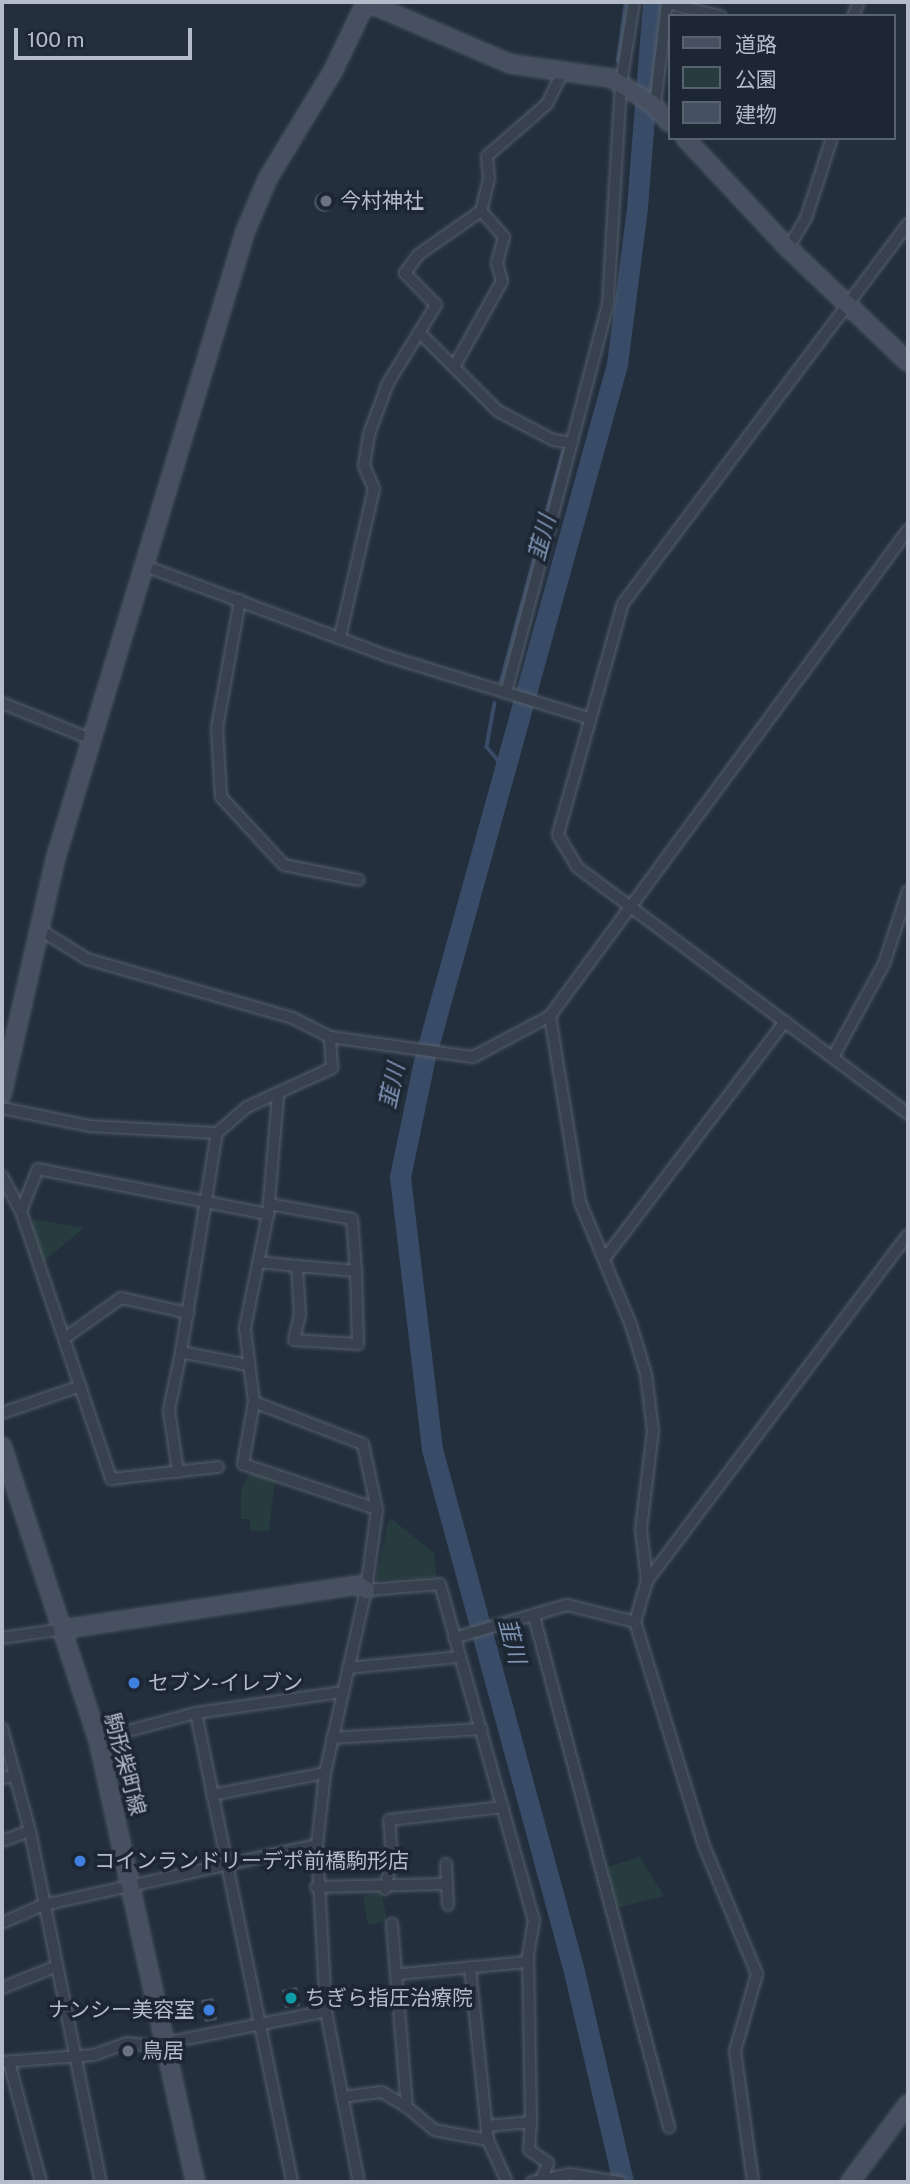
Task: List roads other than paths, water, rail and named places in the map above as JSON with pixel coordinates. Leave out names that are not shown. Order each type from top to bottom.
[{"type":"street","points":[[2,1094],[37,928],[245,232],[268,178],[333,71],[366,2],[511,64],[563,71],[623,86],[653,105],[668,121]]},
{"type":"street","points":[[509,694],[608,303],[623,86],[634,2]]},
{"type":"street","points":[[653,105],[667,3],[712,14]]},
{"type":"street","points":[[340,638],[374,489],[365,451],[388,383],[436,305],[405,273],[418,255],[481,211],[489,179],[487,156],[547,104],[563,71]]},
{"type":"street","points":[[687,140],[788,248],[908,362]]},
{"type":"street","points":[[788,248],[806,218],[831,140]]},
{"type":"street","points":[[454,367],[502,281],[498,263],[503,237],[481,211]]},
{"type":"street","points":[[908,224],[629,594],[615,622],[559,828],[560,845],[577,867],[908,1114]]},
{"type":"street","points":[[419,332],[498,411],[553,440],[572,443]]},
{"type":"street","points":[[37,928],[87,959],[293,1018],[330,1037],[473,1057],[550,1016],[908,530]]},
{"type":"street","points":[[145,566],[340,638],[588,718]]},
{"type":"street","points":[[240,600],[217,728],[221,797],[284,865],[359,880]]},
{"type":"street","points":[[2,703],[93,740]]},
{"type":"street","points":[[833,1057],[884,964],[908,891]]},
{"type":"street","points":[[550,1016],[573,1170],[646,1374],[653,1431],[641,1529],[646,1581],[635,1622],[704,1846],[757,1974],[735,2051],[753,2182]]},
{"type":"street","points":[[604,1259],[785,1021]]},
{"type":"street","points":[[178,1472],[169,1410],[208,1203],[217,1133],[247,1107],[332,1068],[330,1037]]},
{"type":"street","points":[[278,1095],[269,1209],[245,1328],[254,1402],[243,1464],[377,1509]]},
{"type":"street","points":[[2,1108],[90,1126],[217,1133]]},
{"type":"street","points":[[21,1211],[38,1169],[208,1203],[352,1219],[358,1344],[294,1340],[300,1315],[297,1266]]},
{"type":"street","points":[[2,1176],[21,1211],[111,1479],[218,1467]]},
{"type":"street","points":[[646,1581],[908,1235]]},
{"type":"street","points":[[258,1262],[356,1271]]},
{"type":"street","points":[[65,1338],[121,1298],[188,1313]]},
{"type":"street","points":[[181,1352],[248,1365]]},
{"type":"street","points":[[2,1413],[81,1386]]},
{"type":"street","points":[[254,1402],[363,1444],[377,1509],[366,1590],[325,1773],[317,1845],[316,1887],[326,2011],[359,2182]]},
{"type":"street","name":"駒形柴町線","points":[[2,1446],[98,1739],[133,1885],[195,2182]]},
{"type":"street","points":[[2,1638],[359,1585],[366,1590],[440,1584],[534,1920],[528,1958],[529,2150],[548,2163],[537,2180]]},
{"type":"street","points":[[454,1638],[567,1605],[635,1622]]},
{"type":"street","points":[[534,1616],[669,2127]]},
{"type":"street","points":[[348,1668],[459,1657]]},
{"type":"street","points":[[98,1739],[196,1713],[342,1692]]},
{"type":"street","points":[[196,1713],[292,2182]]},
{"type":"street","points":[[2,1728],[30,1831],[101,2182]]},
{"type":"street","points":[[332,1738],[482,1729]]},
{"type":"street","points":[[212,1795],[325,1773]]},
{"type":"street","points":[[2,1778],[16,1776]]},
{"type":"street","points":[[386,1889],[392,1860],[389,1820],[503,1807]]},
{"type":"street","points":[[2,1841],[30,1831]]},
{"type":"street","points":[[2,1923],[43,1905],[317,1845]]},
{"type":"street","points":[[446,1864],[448,1905]]},
{"type":"street","points":[[316,1887],[386,1889],[446,1884]]},
{"type":"street","points":[[391,1923],[398,1974],[407,2107]]},
{"type":"street","points":[[398,1974],[528,1958]]},
{"type":"street","points":[[2,1988],[57,1966]]},
{"type":"street","points":[[470,1967],[488,2140],[507,2182]]},
{"type":"street","points":[[40,2182],[6,2062],[77,2056],[127,2043],[166,2043],[326,2011]]},
{"type":"street","points":[[342,2097],[382,2092],[407,2107],[434,2130],[488,2140]]},
{"type":"street","points":[[850,2182],[908,2104]]},
{"type":"street","points":[[487,2126],[530,2122]]},
{"type":"street","points":[[537,2180],[582,2174],[616,2181]]},
{"type":"waterway","points":[[618,61],[626,2]]},
{"type":"waterway","name":"韮川","points":[[623,2182],[574,1971],[432,1449],[400,1177],[424,1061],[617,364],[637,207],[653,2]]},
{"type":"waterway","points":[[501,682],[563,452]]},
{"type":"waterway","points":[[495,703],[487,747],[504,767]]},
{"type":"place","name":"今村神社","points":[[326,201]]},
{"type":"place","name":"セブン-イレブン","points":[[134,1683]]},
{"type":"place","name":"コインランドリーデポ前橋駒形店","points":[[80,1861]]},
{"type":"place","name":"ちぎら指圧治療院","points":[[291,1998]]},
{"type":"place","name":"ナンシー美容室","points":[[209,2010]]},
{"type":"place","name":"鳥居","points":[[128,2051]]}]
